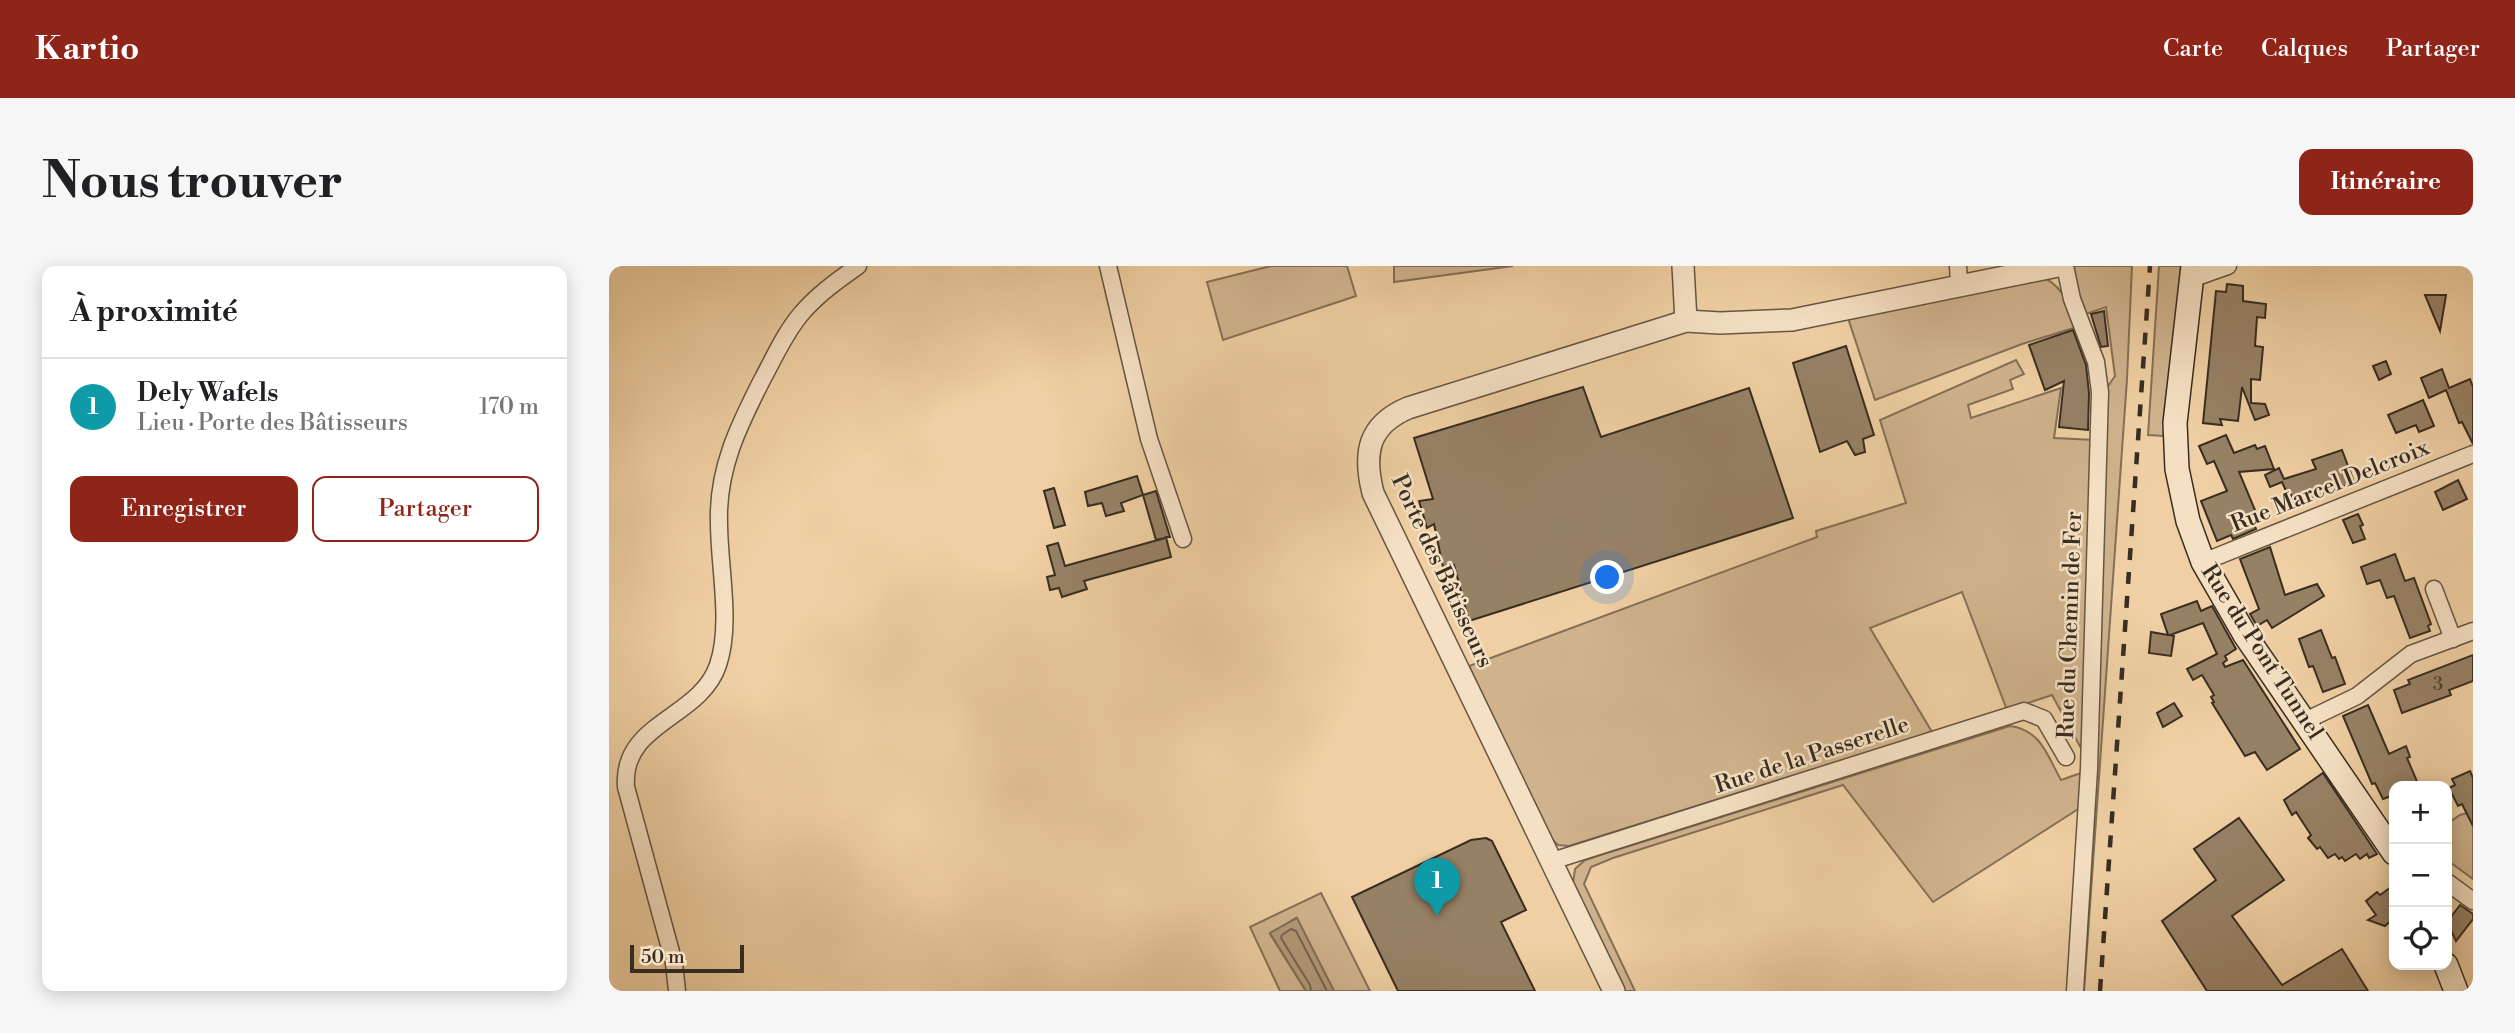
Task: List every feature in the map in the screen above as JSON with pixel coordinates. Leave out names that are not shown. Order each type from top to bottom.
[{"type":"main road","name":"Rue du Pont Tunnel","points":[[2192,272],[2175,423],[2177,469],[2188,521],[2203,562],[2245,635],[2389,846]]},
{"type":"main road","points":[[2449,970],[2456,991]]},
{"type":"street","points":[[677,991],[674,963],[629,799],[625,775],[630,757],[641,741],[704,690],[719,662],[724,624],[719,494],[725,466],[741,420],[795,323],[814,300],[858,266]]},
{"type":"street","points":[[1108,266],[1149,439],[1183,538]]},
{"type":"street","points":[[1683,266],[1686,321]]},
{"type":"street","name":"Porte des Bâtisseurs","points":[[1614,991],[1373,493],[1367,459],[1371,440],[1394,414],[1408,408],[1686,321],[1720,323],[1791,320],[1959,275],[2058,266]]},
{"type":"street","name":"Rue du Chemin de Fer","points":[[2065,266],[2072,299],[2096,362],[2100,392],[2088,769],[2075,991]]},
{"type":"street","points":[[2192,272],[2228,266]]},
{"type":"street","name":"Rue Marcel Delcroix","points":[[2203,562],[2473,454]]},
{"type":"street","points":[[2434,589],[2453,639]]},
{"type":"street","points":[[2305,721],[2357,696],[2411,654],[2473,631]]},
{"type":"street","name":"Rue de la Passerelle","points":[[1552,862],[2024,711],[2044,719],[2066,757]]},
{"type":"street","points":[[609,780],[625,775]]},
{"type":"street","points":[[2452,886],[2473,901]]},
{"type":"shaded area","points":[[1271,266],[1347,266],[1356,296],[1223,340],[1207,282]]},
{"type":"shaded area","points":[[1394,266],[1513,266],[1394,282]]},
{"type":"shaded area","points":[[2074,266],[2132,266],[2127,379],[2084,991],[2078,991],[2104,441],[2108,386],[2115,376],[2106,307],[2083,315]]},
{"type":"shaded area","points":[[2159,266],[2181,266],[2164,436],[2148,435]]},
{"type":"shaded area","points":[[2041,277],[2060,291],[2077,327],[2022,344],[1875,400],[1848,318]]},
{"type":"shaded area","points":[[2016,360],[2024,374],[2010,380],[2013,389],[1968,405],[1971,418],[2061,388],[2054,438],[2095,440],[2083,806],[1933,902],[1843,785],[1613,858],[1591,867],[1584,884],[1635,991],[1623,991],[1573,883],[1575,869],[1585,860],[2010,726],[2021,728],[2036,738],[2061,780],[2081,773],[2082,750],[2052,695],[2007,710],[1962,592],[1870,628],[1932,732],[1569,846],[1558,845],[1550,837],[1469,666],[1817,537],[1816,531],[1906,503],[1880,420]]},
{"type":"shaded area","points":[[2473,811],[2473,879],[2452,864],[2452,821]]},
{"type":"shaded area","points":[[1321,893],[1370,991],[1334,991],[1296,918],[1270,934],[1306,991],[1280,991],[1250,927]]},
{"type":"water","points":[[1297,918],[1334,991],[1306,991],[1270,933]]},
{"type":"building","points":[[2227,284],[2243,286],[2243,301],[2266,304],[2265,318],[2257,317],[2255,346],[2263,347],[2260,380],[2251,379],[2251,403],[2265,404],[2269,415],[2255,420],[2242,387],[2238,421],[2220,419],[2222,425],[2203,423],[2216,291],[2226,292]]},
{"type":"building","points":[[2425,295],[2446,295],[2440,331]]},
{"type":"building","points":[[2104,311],[2108,346],[2101,347],[2091,314]]},
{"type":"building","points":[[2073,330],[2086,365],[2089,393],[2088,430],[2059,427],[2064,381],[2045,390],[2029,345]]},
{"type":"building","points":[[1846,346],[1874,435],[1863,439],[1865,452],[1855,455],[1847,441],[1820,452],[1793,363]]},
{"type":"building","points":[[2386,361],[2391,374],[2379,380],[2373,366]]},
{"type":"building","points":[[2442,369],[2449,388],[2470,379],[2473,387],[2473,444],[2462,422],[2459,423],[2446,390],[2429,398],[2421,378]]},
{"type":"building","points":[[1583,387],[1601,437],[1749,388],[1793,518],[1469,621],[1454,565],[1443,567],[1434,524],[1427,528],[1419,501],[1433,499],[1414,438]]},
{"type":"building","points":[[2423,400],[2434,426],[2419,432],[2416,425],[2396,433],[2388,415]]},
{"type":"building","points":[[2226,435],[2234,453],[2255,445],[2257,449],[2265,446],[2274,469],[2239,472],[2260,522],[2254,524],[2256,529],[2233,539],[2231,535],[2217,541],[2201,501],[2227,491],[2214,461],[2207,464],[2199,446]]},
{"type":"building","points":[[2342,450],[2354,482],[2295,505],[2289,490],[2286,491],[2282,482],[2270,487],[2265,475],[2279,468],[2284,479],[2316,469],[2312,460]]},
{"type":"building","points":[[1137,476],[1143,495],[1121,503],[1124,511],[1106,516],[1102,503],[1088,506],[1085,492]]},
{"type":"building","points":[[2458,480],[2467,499],[2443,510],[2435,492]]},
{"type":"building","points":[[1054,488],[1065,525],[1054,528],[1044,491]]},
{"type":"building","points":[[1156,491],[1170,537],[1166,537],[1171,557],[1084,581],[1087,589],[1062,597],[1059,588],[1050,590],[1047,577],[1055,575],[1047,546],[1058,543],[1065,566],[1165,538],[1156,540],[1143,495]]},
{"type":"building","points":[[2358,514],[2365,539],[2353,543],[2343,520]]},
{"type":"building","points":[[2270,547],[2285,595],[2317,584],[2324,596],[2272,628],[2267,620],[2257,626],[2250,614],[2259,609],[2240,559]]},
{"type":"building","points":[[2395,554],[2405,581],[2414,578],[2431,624],[2428,626],[2430,631],[2410,638],[2394,596],[2387,598],[2380,580],[2367,584],[2361,567]]},
{"type":"building","points":[[2197,601],[2201,611],[2212,606],[2236,649],[2225,656],[2225,667],[2243,660],[2300,749],[2267,770],[2255,752],[2245,756],[2212,703],[2214,702],[2211,697],[2214,695],[2202,675],[2193,680],[2187,669],[2217,654],[2203,623],[2170,635],[2174,636],[2171,656],[2149,653],[2151,632],[2168,635],[2161,614]]},
{"type":"building","points":[[2321,630],[2345,684],[2323,692],[2313,666],[2309,667],[2299,639]]},
{"type":"building","points":[[2473,655],[2473,681],[2449,690],[2451,695],[2402,713],[2394,690],[2410,684],[2408,680]]},
{"type":"building","points":[[2174,703],[2182,716],[2163,727],[2157,713]]},
{"type":"building","points":[[2368,705],[2389,754],[2406,746],[2410,757],[2407,758],[2417,781],[2389,781],[2389,797],[2383,799],[2375,783],[2372,784],[2343,716]]},
{"type":"building","points":[[2470,771],[2473,778],[2473,826],[2462,804],[2458,806],[2452,794],[2452,786],[2455,785],[2452,779]]},
{"type":"building","points":[[2323,773],[2377,854],[2369,858],[2367,854],[2360,859],[2356,854],[2345,861],[2335,854],[2328,858],[2320,847],[2317,849],[2308,838],[2311,835],[2296,812],[2292,815],[2284,800]]},
{"type":"building","points":[[2239,818],[2284,880],[2232,916],[2282,985],[2342,949],[2368,991],[2207,991],[2162,921],[2216,880],[2194,849]]},
{"type":"building","points":[[1486,838],[1492,841],[1526,910],[1501,922],[1535,991],[1398,991],[1352,897],[1471,840]]},
{"type":"building","points":[[2389,889],[2389,922],[2385,926],[2368,920],[2376,915],[2366,901],[2377,892],[2380,895]]},
{"type":"building","points":[[2460,905],[2473,914],[2473,919],[2456,941],[2452,933],[2452,915]]},
{"type":"railway","points":[[2100,991],[2150,266]]},
{"type":"place","name":"Dely Wafels","points":[[1437,916]]}]
